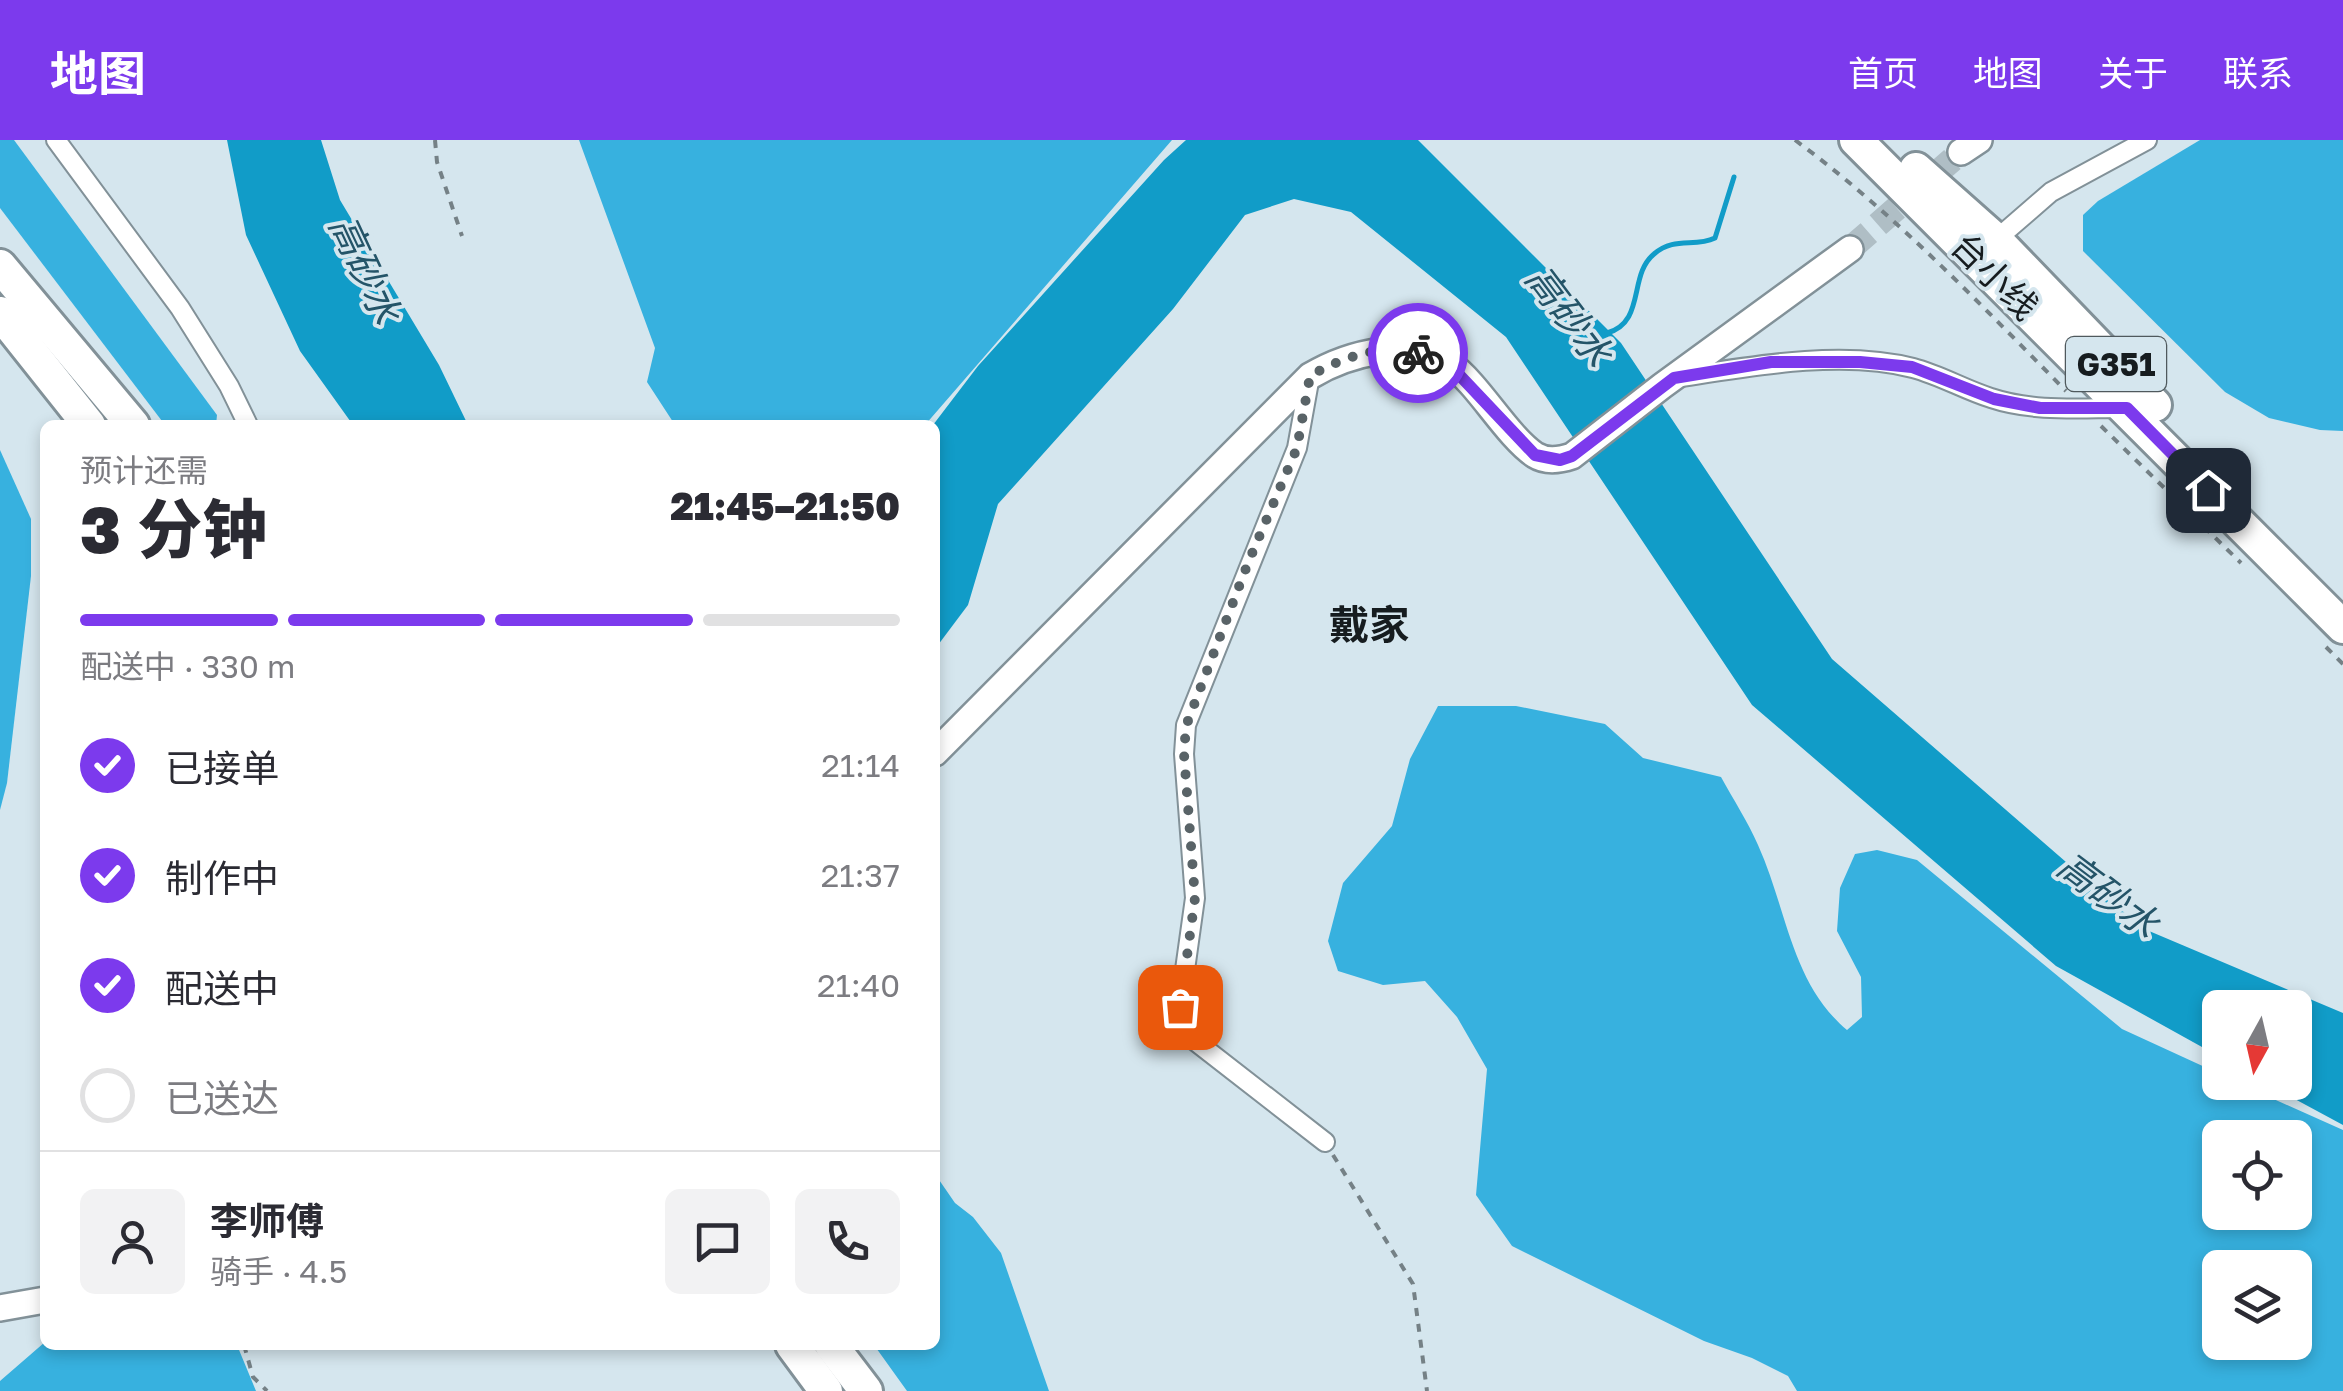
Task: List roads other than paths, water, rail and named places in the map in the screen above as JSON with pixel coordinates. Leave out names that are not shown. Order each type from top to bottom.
[{"type":"highway","name":"台小线","points":[[1856,140],[1986,248],[2127,408],[2343,626]]},
{"type":"highway","name":"台小线","points":[[1880,140],[2343,598]]},
{"type":"highway","points":[[0,266],[128,420]]},
{"type":"highway","points":[[0,313],[85,420]]},
{"type":"highway","points":[[796,1350],[826,1391]]},
{"type":"highway","points":[[835,1350],[866,1391]]},
{"type":"street","points":[[56,140],[180,308],[246,420]]},
{"type":"street","points":[[1986,248],[2051,192],[2147,140]]},
{"type":"street","points":[[940,748],[1310,376],[1364,353],[1409,350],[1448,363],[1535,455],[1560,460],[1572,456],[1850,249]]},
{"type":"street","points":[[1668,382],[1771,362],[1860,362],[1912,367],[1994,399],[2040,408],[2127,408]]},
{"type":"street","points":[[1310,376],[1297,448],[1186,726],[1184,754],[1195,898],[1177,1028],[1325,1142]]},
{"type":"street","points":[[0,1308],[40,1301]]},
{"type":"water","name":"高砂水","points":[[227,140],[321,140],[340,200],[439,365],[466,420],[349,420],[300,351],[246,235]]},
{"type":"water","name":"高砂水","points":[[1186,140],[1418,140],[1621,343],[1832,659],[2142,928],[2289,990],[2202,990],[2202,1047],[2056,966],[1752,705],[1506,337],[1351,212],[1294,199],[1245,215],[1173,309],[998,504],[968,605],[940,642],[940,420],[937,420],[978,366]]},
{"type":"water","points":[[2312,1000],[2343,1013],[2343,1125],[2297,1100],[2312,1100]]},
{"type":"waterway","name":"高砂水","points":[[1607,333],[1627,319],[1641,274],[1654,254],[1669,245],[1715,238],[1734,177]]},
{"type":"tunnel","points":[[1850,249],[1961,152]]},
{"type":"district","name":"戴家","points":[[1369,624]]}]
